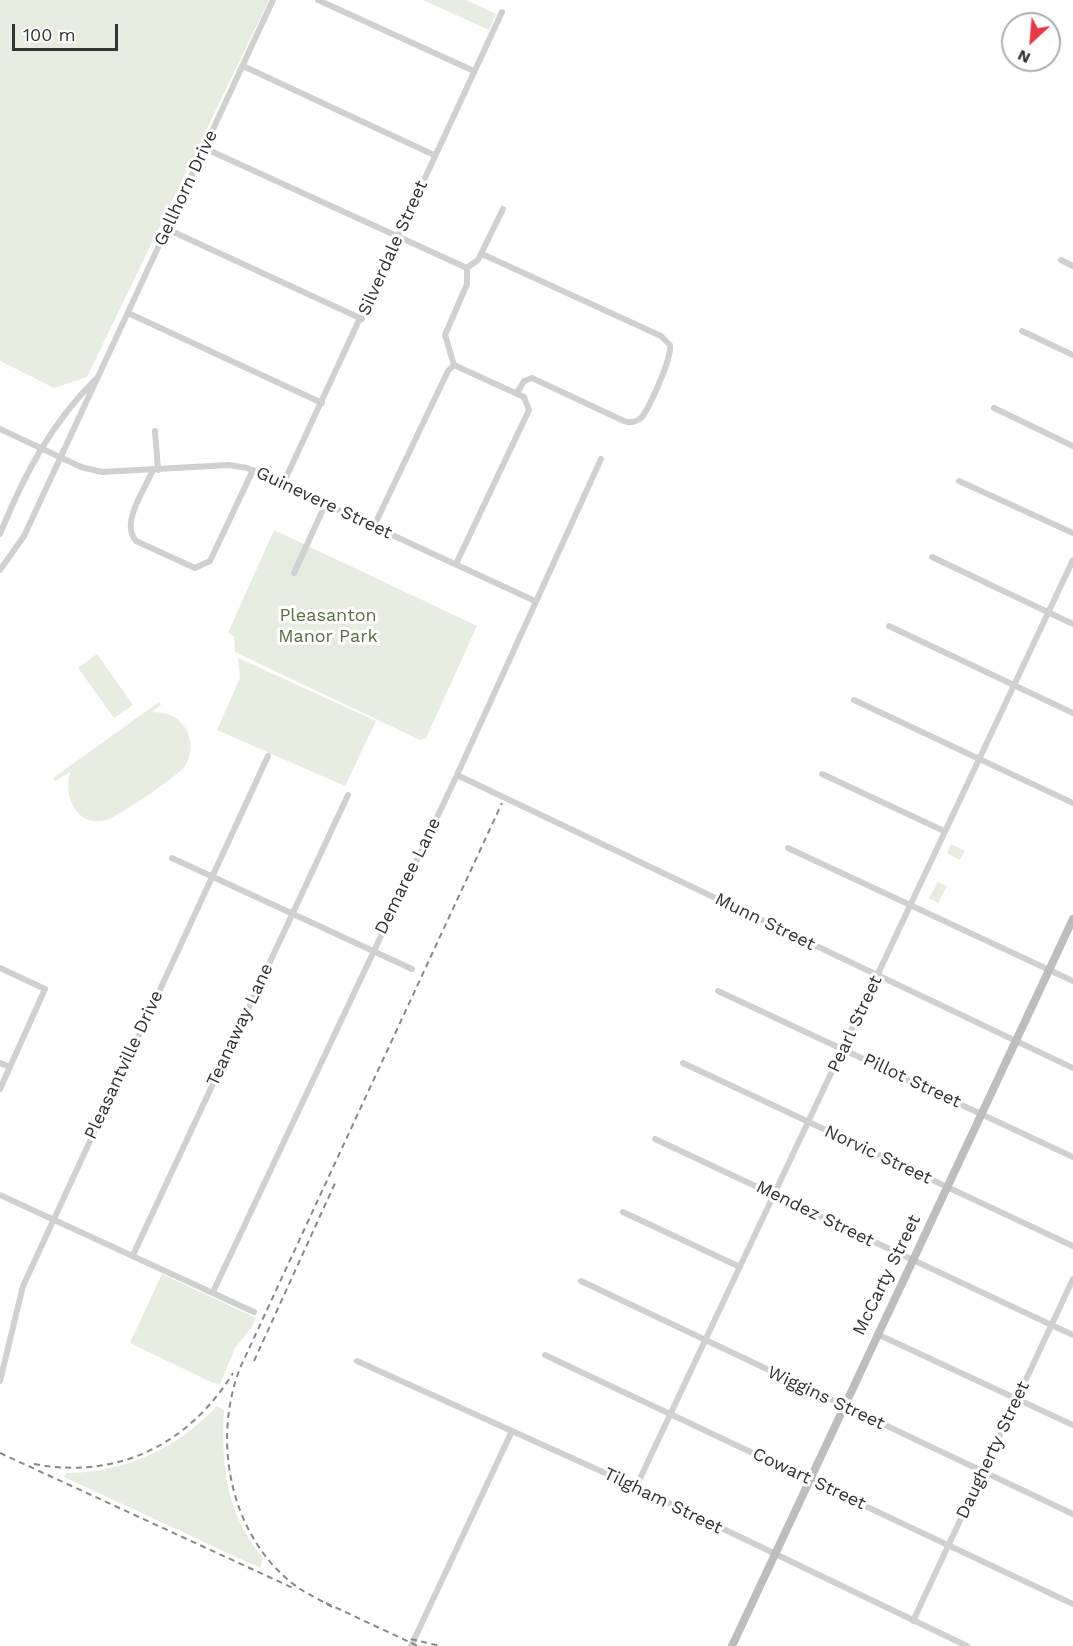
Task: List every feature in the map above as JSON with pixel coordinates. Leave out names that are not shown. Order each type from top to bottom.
[{"type":"main road","name":"McCarty Street","points":[[732,1646],[876,1334],[913,1261],[946,1186],[1073,919]]},
{"type":"street","name":"Gellhorn Drive","points":[[0,570],[24,536],[273,0]]},
{"type":"street","points":[[318,0],[474,71]]},
{"type":"street","name":"Silverdale Street","points":[[283,484],[362,319],[434,155],[502,12]]},
{"type":"street","points":[[243,66],[434,155]]},
{"type":"street","points":[[204,148],[467,268]]},
{"type":"street","points":[[456,564],[529,410],[527,399],[518,393],[454,365],[445,335],[467,284],[467,268],[482,254],[502,209]]},
{"type":"street","points":[[167,229],[362,319]]},
{"type":"street","points":[[482,254],[661,336],[670,345],[670,356],[642,416],[633,422],[624,421],[532,378],[524,381],[518,393]]},
{"type":"street","points":[[1061,260],[1073,266]]},
{"type":"street","points":[[128,313],[322,402]]},
{"type":"street","points":[[1022,331],[1073,355]]},
{"type":"street","points":[[374,526],[448,371],[454,365]]},
{"type":"street","name":"Gellhorn Drive","points":[[1,531],[40,448],[64,414],[98,377]]},
{"type":"street","points":[[994,408],[1073,446]]},
{"type":"street","name":"Guinevere Street","points":[[0,429],[61,458],[102,472],[229,465],[254,470],[535,601]]},
{"type":"street","points":[[155,431],[156,470],[129,523],[130,532],[136,541],[191,567],[198,567],[210,561],[254,470]]},
{"type":"street","name":"Demaree Lane","points":[[213,1292],[457,775],[601,459]]},
{"type":"street","points":[[959,481],[1073,533]]},
{"type":"street","points":[[294,573],[326,503]]},
{"type":"street","points":[[932,557],[1073,624]]},
{"type":"street","name":"Pearl Street","points":[[636,1487],[1073,560]]},
{"type":"street","points":[[889,626],[1073,713]]},
{"type":"street","points":[[854,700],[1073,803]]},
{"type":"street","name":"Pleasantville Drive","points":[[0,1381],[23,1286],[268,756]]},
{"type":"street","points":[[822,774],[944,831]]},
{"type":"street","name":"Munn Street","points":[[457,775],[1073,1068]]},
{"type":"street","name":"Teanaway Lane","points":[[133,1255],[348,795]]},
{"type":"street","points":[[788,848],[1073,981]]},
{"type":"street","points":[[172,858],[412,969]]},
{"type":"street","points":[[0,968],[45,989],[0,1089]]},
{"type":"street","name":"Pillot Street","points":[[718,991],[1073,1157]]},
{"type":"street","points":[[0,1063],[10,1067]]},
{"type":"street","name":"Norvic Street","points":[[683,1063],[1073,1246]]},
{"type":"street","name":"Mendez Street","points":[[655,1139],[1073,1335]]},
{"type":"street","points":[[0,1195],[254,1312]]},
{"type":"street","points":[[623,1212],[740,1267]]},
{"type":"street","name":"Daugherty Street","points":[[913,1621],[1073,1279]]},
{"type":"street","name":"Wiggins Street","points":[[581,1281],[1073,1514]]},
{"type":"street","points":[[876,1334],[1073,1425]]},
{"type":"street","name":"Cowart Street","points":[[545,1355],[1073,1604]]},
{"type":"street","name":"Tilgham Street","points":[[357,1361],[636,1487],[967,1646]]},
{"type":"street","points":[[411,1646],[512,1431]]},
{"type":"green space","points":[[0,0],[269,0],[87,377],[54,388],[0,361]]},
{"type":"green space","points":[[423,0],[466,0],[496,14],[489,30]]},
{"type":"green space","name":"Pleasanton Manor Park","points":[[274,530],[477,626],[426,738],[420,740],[235,652],[234,636],[228,633]]},
{"type":"green space","points":[[97,654],[133,705],[114,718],[78,668]]},
{"type":"green space","points":[[238,658],[376,721],[345,786],[217,730],[240,678]]},
{"type":"green space","points":[[159,702],[161,705],[152,712],[172,716],[181,722],[187,731],[191,748],[185,766],[160,787],[113,817],[96,821],[87,819],[74,808],[70,799],[68,781],[70,772],[55,781],[53,778]]},
{"type":"green space","points":[[951,844],[965,851],[960,860],[947,853]]},
{"type":"green space","points":[[938,882],[947,886],[938,903],[929,898]]},
{"type":"green space","points":[[162,1274],[256,1318],[235,1348],[220,1384],[213,1383],[130,1343]]},
{"type":"green space","points":[[217,1406],[224,1410],[224,1451],[228,1488],[241,1524],[263,1558],[260,1568],[64,1477],[66,1473],[109,1468],[149,1455],[185,1434]]},
{"type":"railway","points":[[332,1607],[300,1589],[276,1569],[257,1545],[243,1518],[233,1489],[228,1458],[227,1427],[231,1397],[240,1368],[502,803]]},
{"type":"railway","points":[[254,1361],[336,1181]]},
{"type":"railway","points":[[34,1464],[65,1468],[94,1467],[122,1461],[149,1451],[173,1437],[195,1419],[215,1398],[233,1373]]},
{"type":"railway","points":[[0,1453],[293,1588]]},
{"type":"railway","points":[[326,1603],[418,1646]]},
{"type":"railway","points":[[411,1639],[440,1646]]}]
